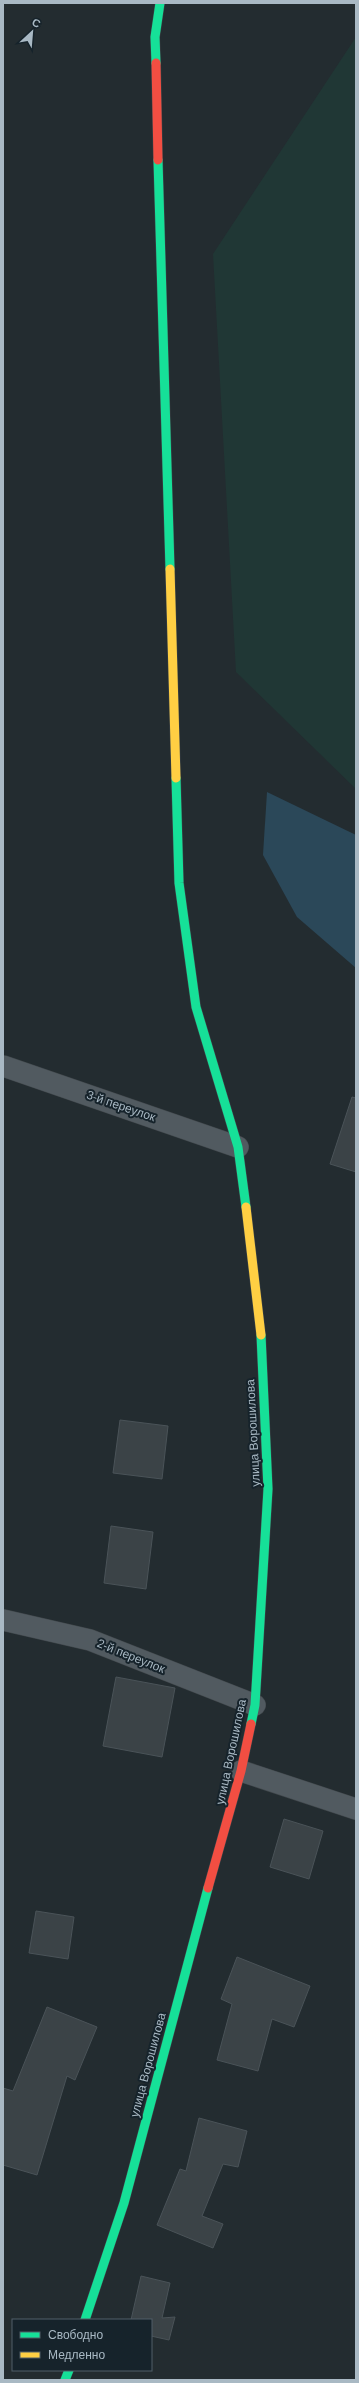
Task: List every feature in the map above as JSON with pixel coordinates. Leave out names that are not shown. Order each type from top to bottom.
[{"type":"street","name":"улица Ворошилова","points":[[85,2319],[124,2203],[189,1956],[241,1771],[255,1705],[268,1489],[261,1328],[238,1147],[196,1007],[179,883],[155,37],[160,3]]},
{"type":"street","name":"3-й переулок","points":[[3,1066],[238,1147]]},
{"type":"street","name":"2-й переулок","points":[[3,1620],[90,1640],[255,1705]]},
{"type":"street","points":[[241,1771],[356,1809]]},
{"type":"green space","points":[[356,37],[356,789],[236,672],[213,254]]},
{"type":"water","points":[[267,792],[356,835],[356,968],[297,917],[263,855]]},
{"type":"building","points":[[352,1097],[356,1098],[356,1172],[330,1164]]},
{"type":"building","points":[[120,1420],[168,1426],[162,1479],[113,1473]]},
{"type":"building","points":[[111,1526],[153,1532],[146,1589],[104,1583]]},
{"type":"building","points":[[116,1677],[175,1688],[162,1757],[103,1746]]},
{"type":"building","points":[[284,1819],[323,1831],[309,1879],[270,1867]]},
{"type":"building","points":[[36,1911],[74,1917],[68,1959],[29,1953]]},
{"type":"building","points":[[237,1957],[310,1986],[294,2027],[272,2019],[258,2071],[217,2060],[232,2004],[221,1999]]},
{"type":"building","points":[[47,2007],[97,2027],[75,2080],[67,2076],[37,2175],[3,2165],[3,2088],[13,2091]]},
{"type":"building","points":[[199,2118],[247,2131],[238,2167],[223,2164],[202,2216],[223,2224],[213,2248],[157,2225],[180,2169],[186,2171]]},
{"type":"building","points":[[141,2276],[170,2283],[162,2318],[175,2317],[169,2340],[152,2336],[152,2319],[131,2319]]},
{"type":"traffic: fast","points":[[156,63],[155,37],[160,3]]},
{"type":"traffic: fast","points":[[158,160],[170,569]]},
{"type":"traffic: fast","points":[[176,778],[179,883],[196,1007],[238,1147],[246,1207]]},
{"type":"traffic: fast","points":[[251,1724],[255,1705],[268,1489],[261,1335]]},
{"type":"traffic: fast","points":[[85,2319],[124,2203],[208,1888]]},
{"type":"traffic: fast","points":[[65,2380],[69,2371]]},
{"type":"traffic: slow","points":[[170,569],[176,778]]},
{"type":"traffic: slow","points":[[246,1207],[261,1335]]},
{"type":"traffic: jam","points":[[156,63],[158,160]]},
{"type":"traffic: jam","points":[[208,1888],[241,1771],[251,1724]]}]
